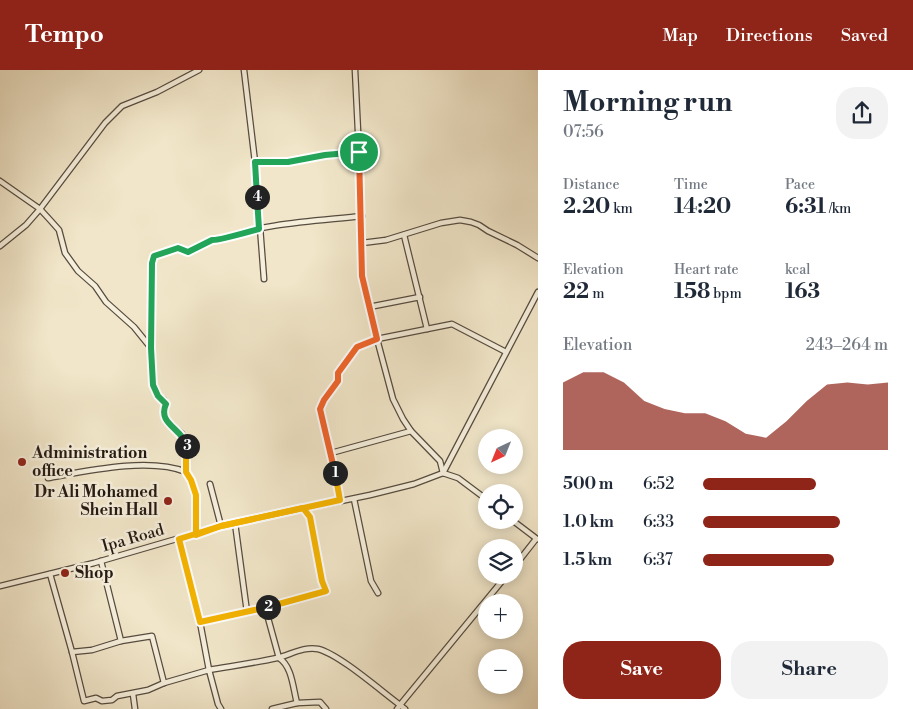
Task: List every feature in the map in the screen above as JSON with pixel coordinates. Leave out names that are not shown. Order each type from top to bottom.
[{"type":"street","points":[[0,246],[26,225],[40,210],[105,123],[122,106],[157,92],[199,70]]},
{"type":"street","points":[[244,70],[255,162],[264,279]]},
{"type":"street","points":[[355,70],[362,216],[362,276],[393,399],[411,430],[440,461],[444,473]]},
{"type":"street","points":[[255,162],[288,162],[359,152]]},
{"type":"street","points":[[0,181],[40,210],[59,230],[65,253],[78,271],[95,286],[106,302],[134,327],[151,348]]},
{"type":"street","points":[[196,535],[196,495],[186,472],[187,444],[182,434],[166,420],[164,414],[166,404],[158,396],[153,385],[151,348],[152,263],[154,256],[178,248],[188,252],[212,240],[216,241],[227,236],[259,229],[362,216]]},
{"type":"street","points":[[362,244],[404,235],[441,223],[460,220],[470,222],[517,245],[538,258]]},
{"type":"street","points":[[404,235],[427,329]]},
{"type":"street","points":[[444,473],[538,292]]},
{"type":"street","points":[[369,307],[420,297]]},
{"type":"street","points":[[340,500],[320,409],[324,400],[338,381],[338,373],[357,347],[377,339],[452,324],[506,352]]},
{"type":"street","points":[[331,453],[411,430]]},
{"type":"street","points":[[48,478],[91,470],[137,466],[164,466],[186,472]]},
{"type":"street","points":[[444,473],[458,478],[478,493]]},
{"type":"street","name":"Ipa Road","points":[[0,586],[196,535],[221,526],[414,484],[444,473]]},
{"type":"street","points":[[210,484],[221,526]]},
{"type":"street","points":[[354,498],[371,581],[378,593]]},
{"type":"street","points":[[200,622],[247,612],[326,591],[322,581],[310,517],[303,508]]},
{"type":"street","points":[[235,523],[247,612]]},
{"type":"street","points":[[523,529],[537,540],[523,556]]},
{"type":"street","points":[[179,539],[200,622],[209,670],[221,709]]},
{"type":"street","points":[[101,560],[121,641]]},
{"type":"street","points":[[50,574],[84,701],[96,698],[107,700],[116,696],[133,694],[209,670],[278,658],[303,650],[316,649],[328,653],[398,707],[405,709]]},
{"type":"street","points":[[398,707],[500,584]]},
{"type":"street","points":[[265,607],[278,658],[288,668],[297,703]]},
{"type":"street","points":[[72,652],[92,650],[121,641],[152,636],[164,683]]},
{"type":"street","points":[[133,694],[135,709]]},
{"type":"street","points":[[272,709],[297,703],[320,702],[326,709]]},
{"type":"place","name":"Administration office","points":[[22,462]]},
{"type":"place","name":"Dr Ali Mohamed Shein Hall","points":[[168,501]]},
{"type":"place","name":"Shop","points":[[65,573]]},
{"type":"route","points":[[359,152],[325,155],[288,162],[255,162],[259,229],[227,236],[221,240],[212,240],[188,252],[178,248],[154,256],[152,263],[151,348],[153,385],[158,396],[166,404],[164,414],[166,420],[182,434],[187,444],[186,472],[196,495],[196,535],[221,526],[235,523],[303,508],[310,517],[322,581],[326,590],[200,622],[179,539],[196,535],[221,526],[303,508],[340,500],[320,409],[324,400],[338,381],[338,373],[357,347],[377,339],[362,276],[359,152]]}]
